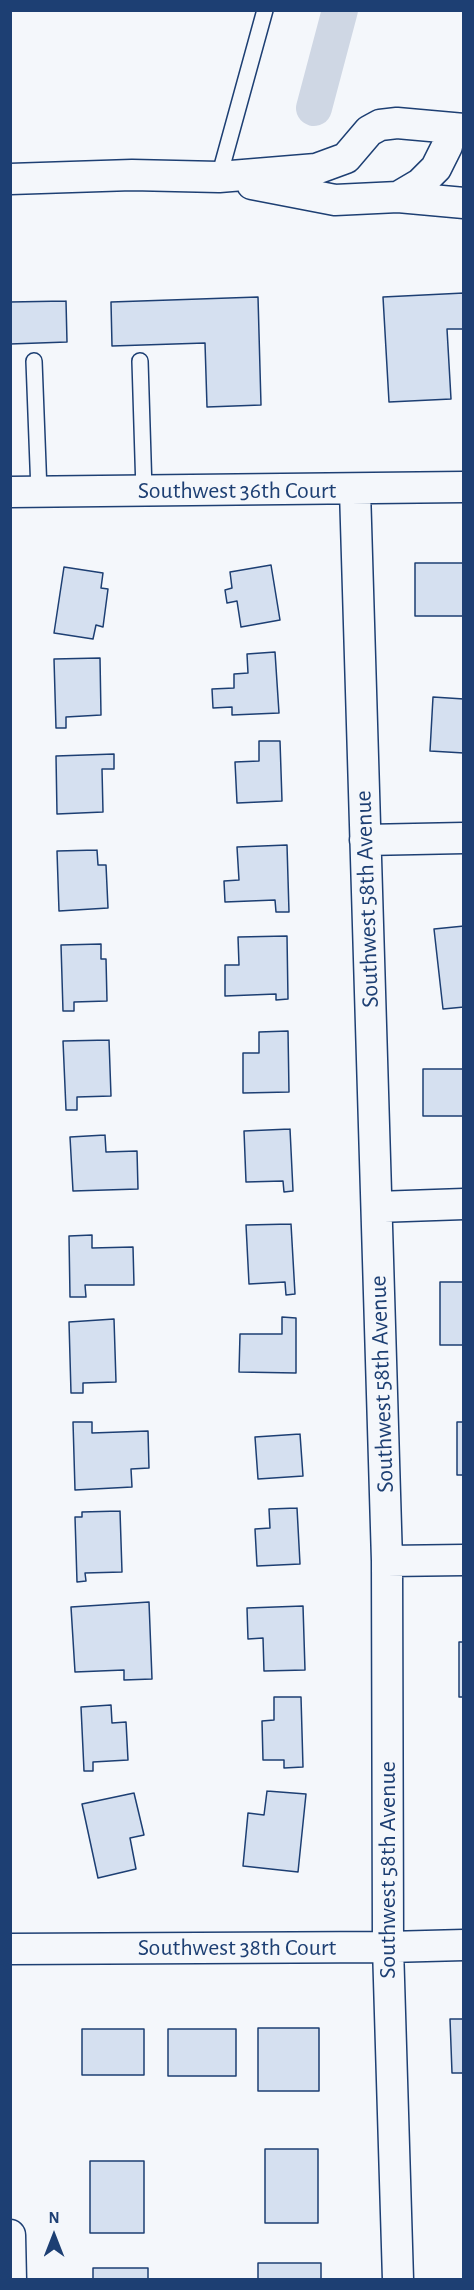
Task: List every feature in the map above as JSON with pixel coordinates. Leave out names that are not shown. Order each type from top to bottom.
[{"type":"street","points":[[10,179],[132,175],[219,177],[316,169],[346,158],[369,131],[380,125],[397,123],[457,129],[436,168],[420,184],[398,197]]},
{"type":"street","points":[[219,177],[335,200],[398,197],[464,203]]},
{"type":"street","name":"Southwest 36th Court","points":[[25,492],[464,487]]},
{"type":"street","name":"Southwest 58th Avenue","points":[[355,490],[387,1562],[388,1947],[398,2280]]},
{"type":"street","points":[[365,840],[464,838]]},
{"type":"street","points":[[377,1207],[464,1204]]},
{"type":"street","points":[[387,1562],[464,1560]]},
{"type":"street","name":"Southwest 38th Court","points":[[10,1948],[464,1945]]},
{"type":"street","points":[[10,2235],[12,2280]]},
{"type":"lane","points":[[219,177],[265,10]]},
{"type":"lane","points":[[25,492],[34,361]]},
{"type":"lane","points":[[141,361],[144,491]]},
{"type":"building","points":[[464,293],[464,329],[447,329],[451,399],[389,402],[383,297]]},
{"type":"building","points":[[258,297],[261,405],[207,407],[205,343],[112,346],[111,302]]},
{"type":"building","points":[[66,301],[67,342],[10,344],[10,302]]},
{"type":"building","points":[[415,563],[464,563],[464,616],[415,616]]},
{"type":"building","points":[[271,565],[280,620],[241,627],[237,601],[227,603],[225,590],[232,588],[230,572]]},
{"type":"building","points":[[64,567],[103,573],[101,588],[108,589],[103,627],[96,625],[93,639],[54,633]]},
{"type":"building","points":[[275,652],[279,713],[232,715],[232,707],[213,708],[212,689],[234,688],[234,674],[248,673],[247,654]]},
{"type":"building","points":[[100,658],[101,715],[66,717],[66,728],[56,728],[54,659]]},
{"type":"building","points":[[433,697],[464,699],[464,753],[430,751]]},
{"type":"building","points":[[259,741],[280,741],[282,801],[237,803],[235,762],[259,761]]},
{"type":"building","points":[[114,754],[114,769],[102,769],[103,812],[57,814],[56,756]]},
{"type":"building","points":[[287,845],[289,912],[276,912],[275,900],[225,902],[224,881],[239,880],[237,847]]},
{"type":"building","points":[[97,850],[98,865],[106,865],[108,908],[59,911],[57,851]]},
{"type":"building","points":[[464,926],[464,1007],[443,1009],[434,929]]},
{"type":"building","points":[[287,936],[288,999],[276,1000],[276,994],[225,996],[225,965],[239,965],[238,937]]},
{"type":"building","points":[[101,944],[101,959],[106,959],[107,1001],[74,1002],[74,1011],[63,1011],[61,945]]},
{"type":"building","points":[[288,1031],[289,1092],[243,1093],[243,1053],[259,1053],[259,1032]]},
{"type":"building","points":[[109,1040],[111,1096],[77,1097],[77,1110],[66,1110],[63,1041]]},
{"type":"building","points":[[423,1069],[464,1069],[464,1116],[423,1116]]},
{"type":"building","points":[[290,1129],[293,1191],[284,1192],[283,1181],[246,1182],[244,1131]]},
{"type":"building","points":[[105,1135],[106,1152],[137,1151],[138,1189],[73,1191],[70,1137]]},
{"type":"building","points":[[291,1224],[295,1294],[286,1295],[285,1282],[249,1284],[246,1225]]},
{"type":"building","points":[[92,1235],[92,1248],[133,1247],[134,1285],[85,1285],[86,1297],[70,1297],[69,1236]]},
{"type":"building","points":[[440,1282],[464,1282],[464,1345],[440,1345]]},
{"type":"building","points":[[282,1317],[296,1318],[296,1373],[239,1372],[240,1334],[282,1334]]},
{"type":"building","points":[[114,1319],[116,1382],[83,1383],[83,1393],[71,1393],[69,1322]]},
{"type":"building","points":[[73,1422],[92,1422],[92,1433],[148,1431],[149,1468],[131,1469],[132,1487],[75,1490]]},
{"type":"building","points":[[457,1422],[464,1422],[464,1475],[457,1475]]},
{"type":"building","points":[[300,1434],[303,1476],[258,1479],[255,1437]]},
{"type":"building","points":[[297,1508],[300,1564],[257,1566],[255,1529],[270,1528],[269,1509]]},
{"type":"building","points":[[120,1511],[122,1572],[85,1573],[86,1581],[77,1582],[75,1517],[82,1517],[82,1512]]},
{"type":"building","points":[[149,1602],[152,1679],[124,1680],[124,1670],[75,1672],[71,1607]]},
{"type":"building","points":[[303,1606],[305,1670],[264,1671],[263,1638],[248,1639],[247,1608]]},
{"type":"building","points":[[459,1642],[464,1642],[464,1697],[459,1697]]},
{"type":"building","points":[[274,1697],[301,1697],[303,1767],[284,1768],[284,1760],[263,1760],[262,1721],[274,1720]]},
{"type":"building","points":[[111,1705],[112,1723],[126,1722],[128,1760],[93,1762],[93,1771],[84,1771],[81,1707]]},
{"type":"building","points":[[267,1791],[306,1794],[298,1872],[243,1866],[248,1813],[264,1815]]},
{"type":"building","points":[[134,1793],[144,1835],[130,1838],[136,1869],[98,1878],[82,1804]]},
{"type":"building","points":[[450,2019],[464,2019],[464,2073],[452,2073]]},
{"type":"building","points":[[258,2028],[319,2028],[319,2091],[258,2091]]},
{"type":"building","points":[[82,2029],[144,2029],[144,2075],[82,2075]]},
{"type":"building","points":[[168,2029],[236,2029],[236,2076],[168,2076]]},
{"type":"building","points":[[265,2149],[318,2149],[318,2223],[265,2223]]},
{"type":"building","points":[[90,2161],[144,2161],[144,2233],[90,2233]]},
{"type":"building","points":[[258,2263],[321,2263],[321,2280],[258,2280]]},
{"type":"building","points":[[93,2268],[148,2268],[148,2280],[93,2280]]},
{"type":"waterway","points":[[314,108],[340,10]]}]
